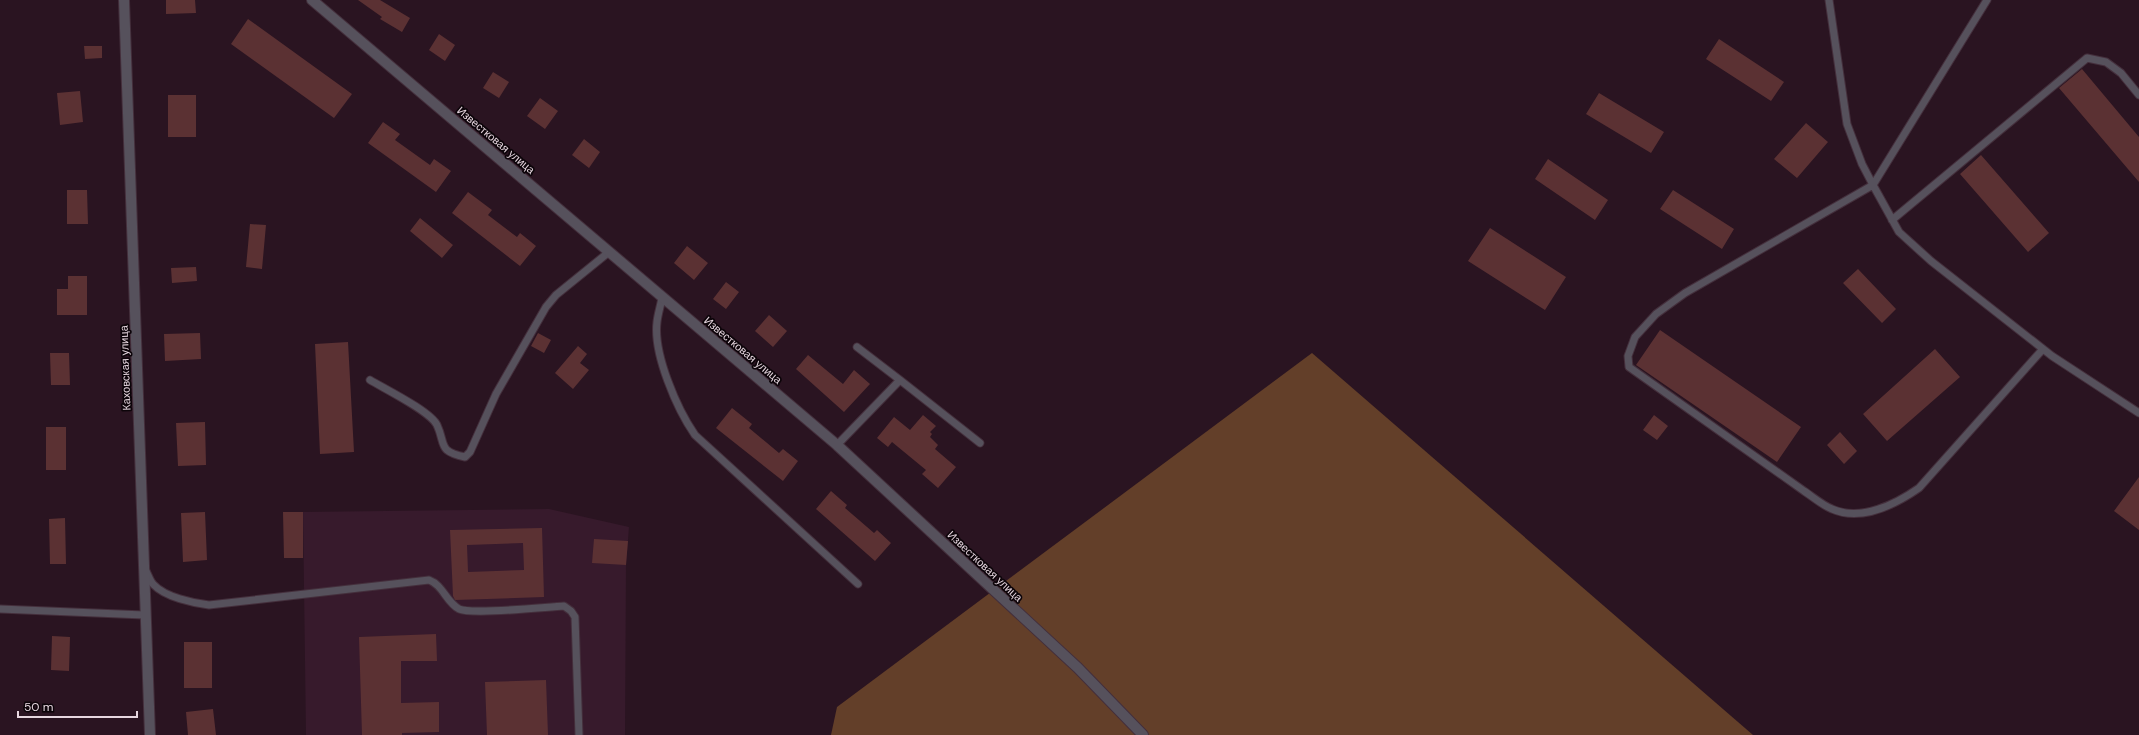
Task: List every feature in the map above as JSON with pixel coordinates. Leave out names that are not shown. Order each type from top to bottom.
[{"type":"street","name":"Каховская улица","points":[[124,0],[144,565],[144,615],[150,735]]},
{"type":"street","name":"Известковая улица","points":[[312,0],[836,445],[1078,668],[1143,735]]},
{"type":"lane","points":[[1829,0],[1847,124],[1862,164],[1899,232],[1931,261],[2043,348],[2139,414]]},
{"type":"lane","points":[[1987,0],[1873,185],[1685,293],[1656,314],[1635,337],[1628,356],[1629,367],[1833,510],[1854,513],[1885,508],[1903,499],[1918,488],[2043,348]]},
{"type":"lane","points":[[1892,220],[2087,58],[2106,62],[2121,73],[2139,95]]},
{"type":"lane","points":[[370,380],[422,411],[437,424],[441,443],[447,450],[455,455],[465,457],[470,452],[496,394],[546,307],[556,295],[609,252]]},
{"type":"lane","points":[[662,297],[657,322],[658,349],[680,409],[695,435],[858,584]]},
{"type":"lane","points":[[857,347],[980,443]]},
{"type":"lane","points":[[836,445],[900,380]]},
{"type":"lane","points":[[144,565],[154,585],[177,598],[192,603],[209,606],[429,580],[435,582],[451,604],[469,612],[564,606],[571,611],[575,617],[579,735]]},
{"type":"lane","points":[[0,610],[144,615]]},
{"type":"shaded area","points":[[1312,353],[1753,735],[831,735],[837,707]]},
{"type":"shaded area","points":[[549,509],[629,527],[626,565],[625,735],[306,735],[303,512]]},
{"type":"building","points":[[166,0],[195,0],[196,13],[166,14]]},
{"type":"building","points":[[358,0],[380,0],[410,18],[402,32],[380,19],[382,17]]},
{"type":"building","points":[[248,19],[352,94],[334,118],[231,44]]},
{"type":"building","points":[[439,34],[455,45],[445,61],[429,50]]},
{"type":"building","points":[[1719,39],[1784,82],[1771,101],[1706,59]]},
{"type":"building","points":[[84,46],[102,46],[102,58],[85,59]]},
{"type":"building","points":[[2082,69],[2139,137],[2139,182],[2059,88]]},
{"type":"building","points":[[493,72],[509,82],[499,98],[483,88]]},
{"type":"building","points":[[80,91],[83,122],[60,125],[57,93]]},
{"type":"building","points":[[1599,93],[1664,132],[1651,153],[1586,114]]},
{"type":"building","points":[[168,95],[196,95],[196,137],[168,137]]},
{"type":"building","points":[[540,98],[558,111],[545,129],[527,116]]},
{"type":"building","points":[[383,122],[400,134],[395,140],[430,165],[434,159],[451,171],[436,192],[368,143]]},
{"type":"building","points":[[1806,123],[1828,142],[1797,178],[1774,159]]},
{"type":"building","points":[[584,139],[600,152],[589,168],[572,155]]},
{"type":"building","points":[[1981,155],[2049,233],[2028,252],[1960,174]]},
{"type":"building","points":[[1548,159],[1608,200],[1595,220],[1535,179]]},
{"type":"building","points":[[67,190],[87,190],[88,224],[67,224]]},
{"type":"building","points":[[1673,190],[1734,229],[1722,249],[1660,209]]},
{"type":"building","points":[[468,192],[492,210],[488,215],[517,237],[520,233],[536,246],[520,266],[452,213]]},
{"type":"building","points":[[420,218],[453,245],[442,258],[410,231]]},
{"type":"building","points":[[250,224],[266,225],[262,269],[246,267]]},
{"type":"building","points":[[1490,228],[1566,277],[1545,310],[1468,261]]},
{"type":"building","points":[[687,246],[708,263],[694,280],[674,263]]},
{"type":"building","points":[[196,267],[197,281],[172,283],[171,268]]},
{"type":"building","points":[[1858,269],[1896,309],[1882,323],[1843,283]]},
{"type":"building","points":[[68,276],[87,276],[87,315],[57,315],[57,289],[68,289]]},
{"type":"building","points":[[726,282],[739,292],[726,309],[713,299]]},
{"type":"building","points":[[769,315],[787,331],[773,347],[755,331]]},
{"type":"building","points":[[1660,330],[1801,427],[1777,462],[1636,365]]},
{"type":"building","points":[[200,333],[201,359],[165,361],[164,334]]},
{"type":"building","points":[[538,333],[551,340],[544,353],[531,346]]},
{"type":"building","points":[[348,342],[354,452],[320,454],[315,344]]},
{"type":"building","points":[[578,346],[587,354],[580,363],[589,370],[573,389],[555,373]]},
{"type":"building","points":[[1935,349],[1960,377],[1887,441],[1863,414]]},
{"type":"building","points":[[50,353],[69,353],[70,385],[51,385]]},
{"type":"building","points":[[808,355],[843,384],[854,370],[870,384],[844,412],[796,369]]},
{"type":"building","points":[[732,408],[752,424],[749,428],[779,453],[783,449],[798,461],[783,481],[716,428]]},
{"type":"building","points":[[923,415],[936,426],[930,432],[932,434],[930,437],[938,445],[935,449],[956,467],[938,488],[922,474],[926,470],[892,442],[888,447],[877,438],[894,417],[910,430]]},
{"type":"building","points":[[1654,415],[1668,426],[1657,440],[1643,430]]},
{"type":"building","points":[[205,422],[206,465],[178,466],[176,423]]},
{"type":"building","points":[[46,427],[66,427],[66,470],[46,470]]},
{"type":"building","points":[[1840,432],[1857,451],[1844,464],[1827,445]]},
{"type":"building","points":[[2139,477],[2139,530],[2114,511]]},
{"type":"building","points":[[831,491],[847,505],[845,508],[874,533],[877,530],[891,543],[875,561],[816,509]]},
{"type":"building","points":[[205,512],[207,560],[183,562],[181,513]]},
{"type":"building","points":[[283,512],[303,512],[303,558],[284,558]]},
{"type":"building","points":[[65,518],[66,564],[50,564],[49,519]]},
{"type":"building","points":[[542,528],[544,597],[455,600],[453,596],[450,530]],"holes":[[[523,543],[524,570],[468,572],[467,545]]]},
{"type":"building","points":[[594,539],[628,541],[626,565],[592,563]]},
{"type":"building","points":[[436,634],[437,661],[401,661],[401,703],[439,702],[439,732],[402,733],[402,735],[362,735],[359,637]]},
{"type":"building","points":[[52,636],[70,637],[69,671],[51,670]]},
{"type":"building","points":[[184,642],[212,642],[212,688],[184,688]]},
{"type":"building","points":[[546,680],[548,735],[487,735],[485,682]]},
{"type":"building","points":[[213,709],[216,735],[188,735],[186,712]]}]
